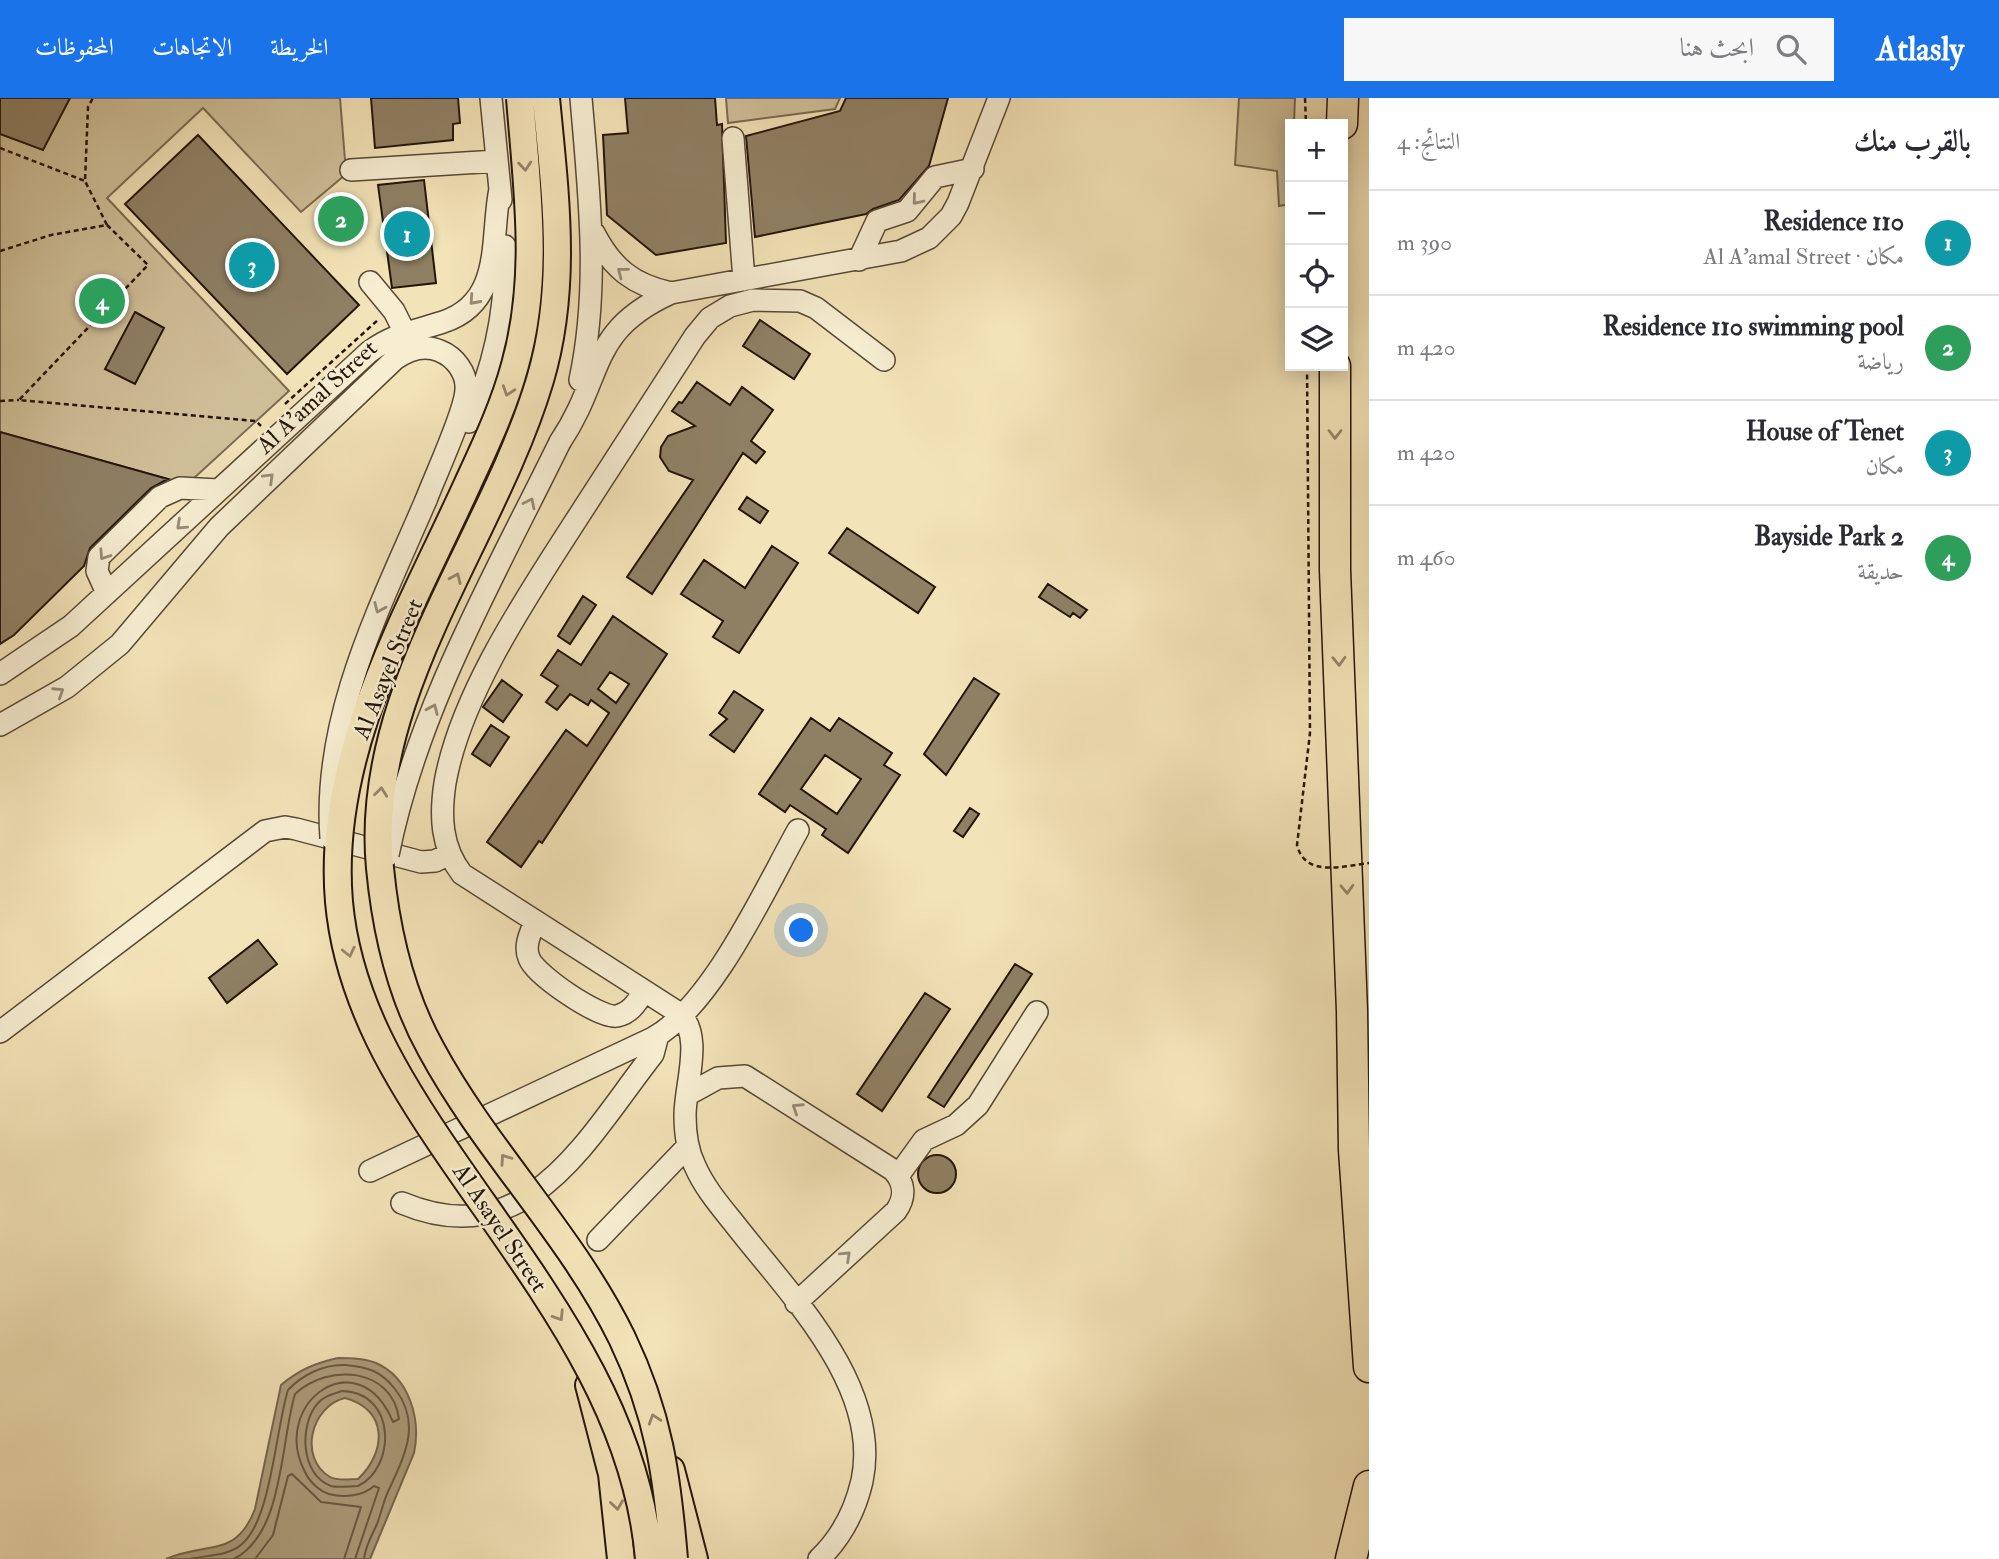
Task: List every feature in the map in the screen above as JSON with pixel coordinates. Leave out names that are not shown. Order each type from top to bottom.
[{"type":"highway","points":[[1342,119],[1343,98]]},
{"type":"highway","points":[[1335,371],[1335,570],[1356,1191],[1369,1367]]},
{"type":"highway","points":[[1352,1011],[1365,1039],[1369,1077]]},
{"type":"highway","points":[[1351,1559],[1369,1486]]},
{"type":"main road","name":"Al Asayel Street","points":[[520,98],[532,243],[529,294],[521,344],[498,417],[366,712],[345,805],[339,900],[353,969],[372,1024],[392,1067],[577,1343],[623,1441],[642,1509],[649,1559]]},
{"type":"main road","name":"Al Asayel Street","points":[[546,98],[559,243],[557,297],[548,350],[524,427],[396,718],[379,804],[383,892],[399,973],[431,1050],[605,1307],[646,1396],[663,1453],[674,1559]]},
{"type":"main road","points":[[577,1343],[612,1474],[621,1559]]},
{"type":"main road","points":[[663,1453],[682,1503],[694,1559]]},
{"type":"street","name":"Al A'amal Street","points":[[339,900],[330,824],[333,772],[342,719],[362,650],[426,500],[496,347],[505,295],[505,242],[491,98]]},
{"type":"street","points":[[383,892],[397,816],[424,731],[560,442],[579,382],[593,349],[592,229],[581,98]]},
{"type":"street","points":[[593,349],[636,311],[671,293],[859,260],[901,251],[929,238],[951,216],[999,98]]},
{"type":"street","points":[[733,138],[744,280]]},
{"type":"street","points":[[351,170],[497,161]]},
{"type":"street","points":[[859,260],[877,221],[911,209],[935,177],[972,169]]},
{"type":"street","name":"Al A'amal Street","points":[[0,674],[50,642],[107,593],[369,352],[404,331],[457,315],[484,288],[494,257],[500,189]]},
{"type":"street","points":[[592,229],[606,257],[622,273],[642,285],[671,293]]},
{"type":"street","points":[[370,282],[394,311],[404,331]]},
{"type":"street","points":[[819,1559],[839,1535],[859,1496],[863,1474],[863,1428],[850,1384],[796,1303],[708,1190],[687,1147],[691,1034],[683,1016],[462,874],[449,854],[443,825],[445,784],[457,742],[487,671],[528,595],[702,326],[720,311],[741,302],[800,301],[816,308],[884,360]]},
{"type":"street","name":"Al A'amal Street","points":[[0,725],[67,687],[120,643],[144,619],[219,527],[395,359],[417,348],[429,348],[451,357],[465,377],[472,400]]},
{"type":"street","points":[[107,593],[97,571],[99,556],[156,500],[180,488],[218,490]]},
{"type":"street","points":[[0,1032],[265,831],[275,828],[296,829],[421,862],[435,861],[449,854]]},
{"type":"street","points":[[370,1171],[658,1035],[683,1016],[737,940],[799,830]]},
{"type":"street","points":[[535,922],[527,948],[534,967],[597,1011],[613,1016],[621,1015],[635,1005],[644,991]]},
{"type":"street","points":[[898,1176],[924,1140],[956,1125],[978,1105],[1037,1012]]},
{"type":"street","points":[[402,1203],[440,1216],[460,1218],[500,1212],[536,1194],[565,1166],[653,1055],[658,1035]]},
{"type":"street","points":[[687,1095],[718,1077],[745,1076],[898,1176],[903,1194],[896,1211],[796,1303]]},
{"type":"street","points":[[598,1240],[687,1147]]},
{"type":"path","points":[[19,400],[148,265],[107,225],[85,181],[88,107],[93,98]]},
{"type":"path","points":[[1305,98],[1306,119]]},
{"type":"path","points":[[0,148],[85,181]]},
{"type":"path","points":[[0,251],[51,235],[107,225]]},
{"type":"path","points":[[281,407],[372,322],[394,311]]},
{"type":"path","points":[[1307,371],[1310,716],[1297,845],[1303,859],[1317,867],[1369,863]]},
{"type":"path","points":[[0,401],[19,400],[256,421],[261,426]]},
{"type":"shaded area","points":[[70,98],[340,98],[345,160],[351,170],[301,212],[203,108],[107,198],[289,391],[193,479],[175,481],[0,432],[0,134],[43,149]]},
{"type":"shaded area","points":[[726,98],[840,98],[835,109],[728,123]]},
{"type":"shaded area","points":[[1239,98],[1295,98],[1294,119],[1285,119],[1285,205],[1279,206],[1277,171],[1235,165]]},
{"type":"water","points":[[330,198],[361,230],[352,240],[320,208]]},
{"type":"water","points":[[338,1358],[362,1359],[388,1370],[405,1389],[414,1414],[414,1453],[370,1559],[166,1559],[218,1546],[239,1535],[255,1509],[281,1385],[301,1371]],"holes":[[[345,1398],[359,1404],[376,1421],[379,1432],[374,1456],[358,1479],[330,1477],[314,1458],[313,1433],[317,1422],[333,1403]]]},
{"type":"building","points":[[0,98],[70,98],[43,150],[0,134]]},
{"type":"building","points":[[371,98],[458,98],[460,123],[453,124],[453,140],[375,148]]},
{"type":"building","points":[[625,98],[715,98],[717,125],[722,124],[726,243],[656,255],[607,215],[603,135],[628,133]]},
{"type":"building","points":[[846,98],[948,98],[929,166],[899,200],[866,214],[755,237],[746,136],[840,111]]},
{"type":"building","points":[[198,135],[359,305],[287,374],[125,204]]},
{"type":"building","points":[[424,180],[436,283],[392,288],[378,185]]},
{"type":"building","points":[[135,312],[164,328],[135,384],[105,369]]},
{"type":"building","points":[[760,320],[810,354],[794,379],[743,346]]},
{"type":"building","points":[[697,382],[730,405],[742,387],[773,410],[751,441],[765,452],[756,463],[743,453],[652,594],[627,577],[693,480],[669,471],[660,457],[661,447],[668,436],[695,426],[672,411],[679,402],[682,403]]},
{"type":"building","points":[[0,432],[168,479],[151,488],[90,548],[84,566],[14,635],[0,644]]},
{"type":"building","points":[[747,497],[768,511],[760,523],[739,509]]},
{"type":"building","points":[[847,528],[935,587],[918,613],[829,553]]},
{"type":"building","points":[[772,546],[798,563],[739,653],[713,637],[723,621],[681,594],[704,560],[745,588]]},
{"type":"building","points":[[1048,584],[1087,610],[1080,618],[1073,613],[1070,617],[1039,597]]},
{"type":"building","points":[[583,596],[596,605],[570,644],[558,636]]},
{"type":"building","points":[[613,616],[667,654],[542,843],[539,841],[521,867],[487,842],[566,730],[587,746],[609,713],[591,700],[588,705],[570,694],[557,710],[546,702],[558,686],[541,675],[558,650],[581,665]],"holes":[[[610,672],[629,684],[616,703],[598,689]]]},
{"type":"building","points":[[974,678],[999,694],[946,775],[924,754]]},
{"type":"building","points":[[502,680],[522,695],[503,722],[483,707]]},
{"type":"building","points":[[734,691],[763,710],[734,752],[710,735],[727,719],[719,713]]},
{"type":"building","points":[[811,718],[830,731],[839,718],[892,753],[884,765],[900,775],[848,853],[822,835],[826,829],[790,805],[785,812],[759,794]],"holes":[[[825,755],[861,779],[837,814],[801,789]]]},
{"type":"building","points":[[491,725],[509,737],[490,766],[472,754]]},
{"type":"building","points":[[970,808],[979,814],[963,837],[954,831]]},
{"type":"building","points":[[258,940],[277,964],[227,1003],[209,978]]},
{"type":"building","points":[[1015,964],[1032,974],[944,1107],[928,1097]]},
{"type":"building","points":[[925,993],[950,1009],[882,1111],[857,1094]]},
{"type":"building","points":[[937,1155],[951,1160],[956,1174],[951,1188],[937,1193],[923,1188],[918,1174],[923,1160]]},
{"type":"place","name":"Residence 110 swimming pool","points":[[341,219]]},
{"type":"place","name":"Residence 110","points":[[407,234]]},
{"type":"place","name":"House of Tenet","points":[[252,265]]},
{"type":"place","name":"Bayside Park 2","points":[[102,301]]}]
